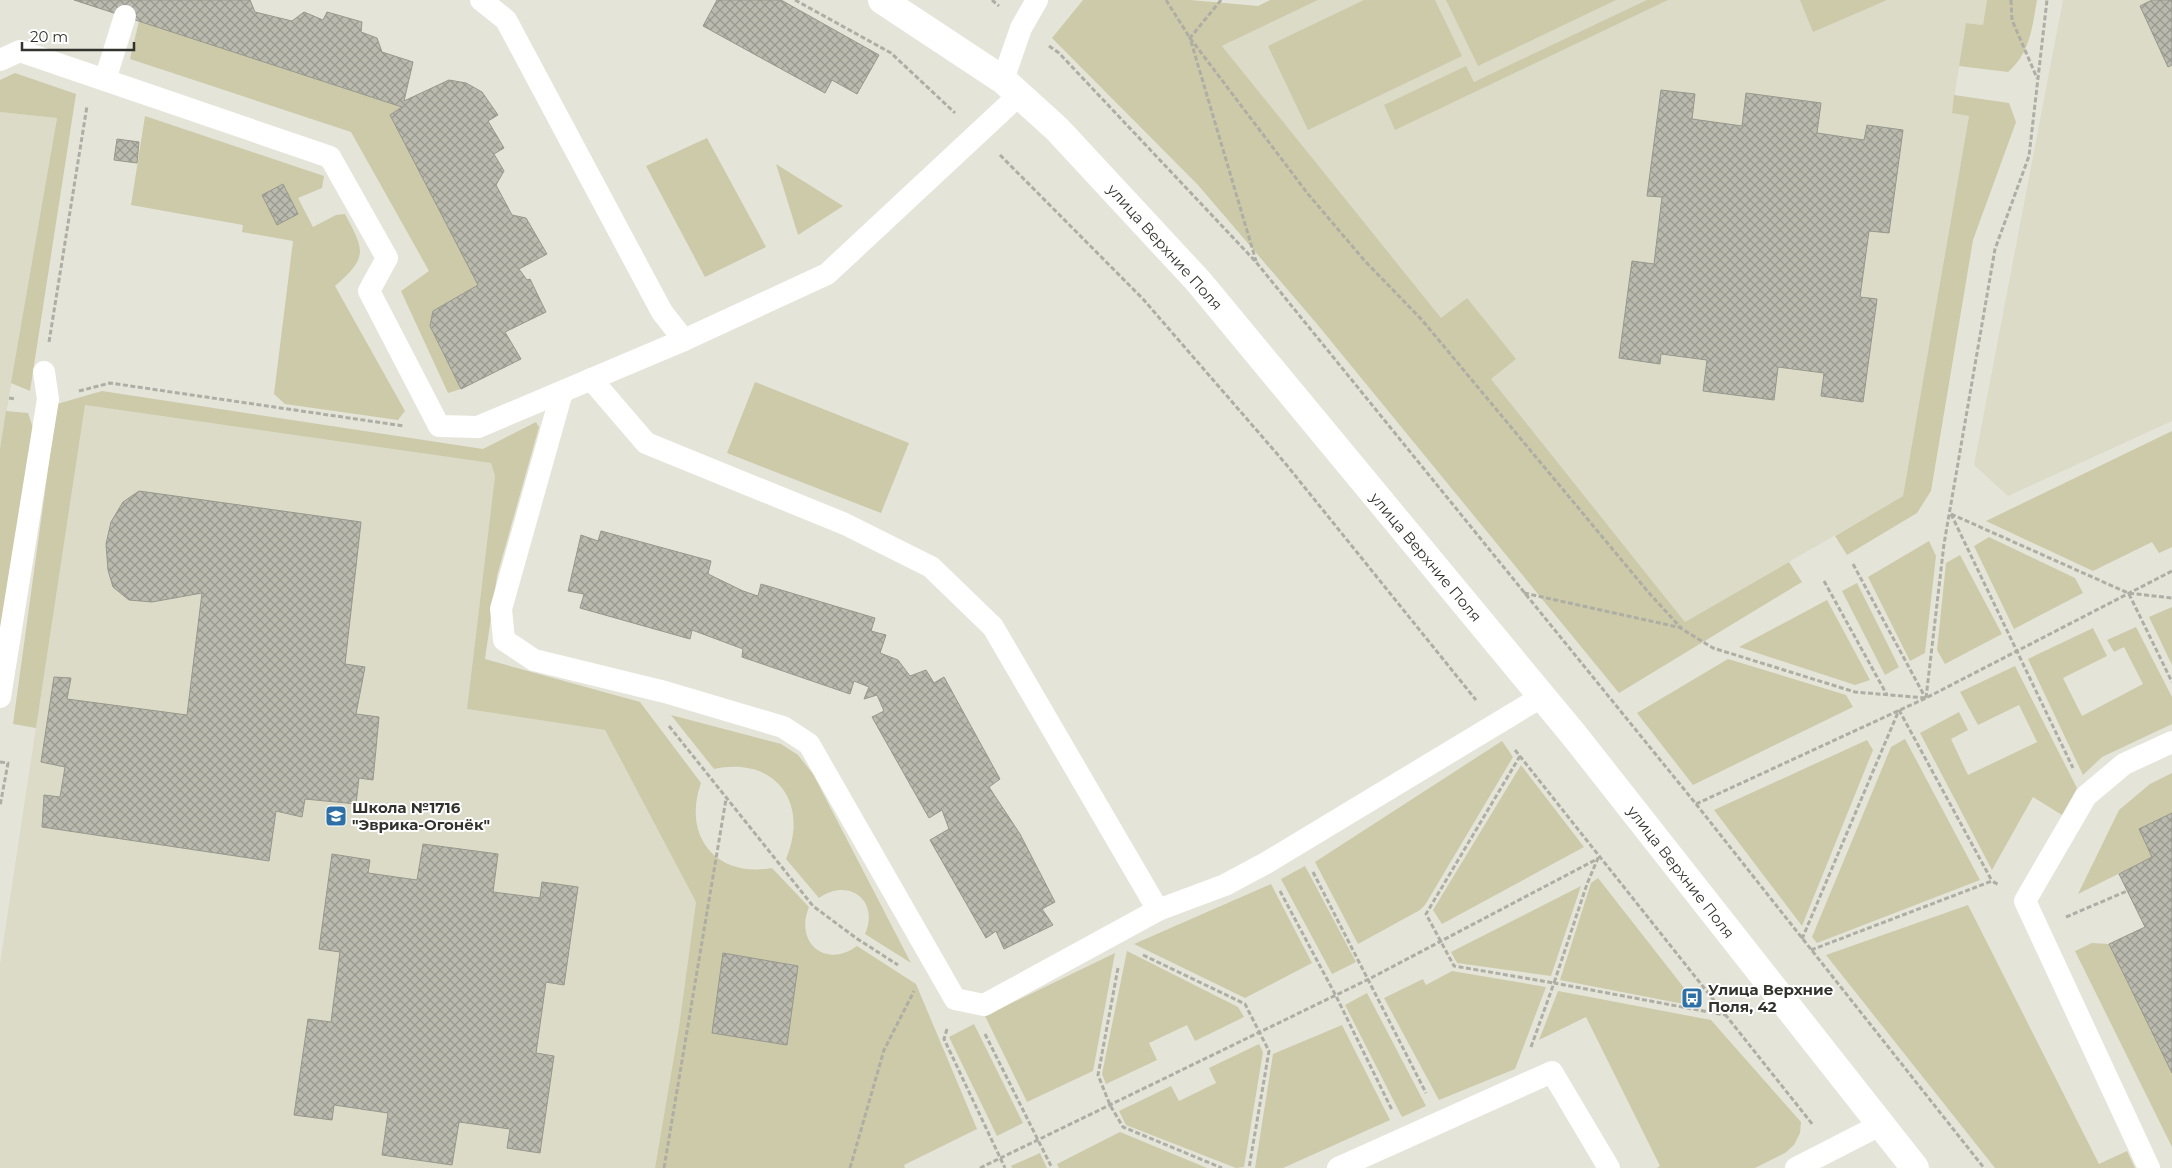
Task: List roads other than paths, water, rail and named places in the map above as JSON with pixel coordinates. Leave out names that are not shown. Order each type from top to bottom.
[{"type":"street","name":"улица Верхние Поля","points":[[882,0],[1011,88],[1057,129],[1199,282],[1541,696],[1915,1168]]},
{"type":"lane","points":[[481,0],[506,20],[662,312],[684,340]]},
{"type":"lane","points":[[0,60],[20,51],[330,157],[387,258],[369,291],[439,426],[478,427],[684,340],[827,274],[978,134],[1011,88],[1021,28],[1037,0]]},
{"type":"lane","points":[[99,78],[125,16]]},
{"type":"lane","points":[[0,697],[48,399],[44,372]]},
{"type":"lane","points":[[590,379],[646,443],[845,524],[932,567],[993,626],[1158,910]]},
{"type":"lane","points":[[562,392],[501,609],[504,640],[534,660],[649,688],[783,727],[810,744],[928,972],[964,1001],[984,1005],[1158,910],[1225,885],[1300,844],[1541,696]]},
{"type":"lane","points":[[2149,1168],[2025,901],[2086,796],[2124,764],[2172,742]]},
{"type":"lane","points":[[1338,1168],[1552,1072],[1608,1168]]},
{"type":"lane","points":[[1796,1168],[1880,1125]]},
{"type":"place","name":"Школа №1716 \"Эврика-Огонёк\"","points":[[336,816]]},
{"type":"place","name":"Улица Верхние Поля, 42","points":[[1692,998]]}]
